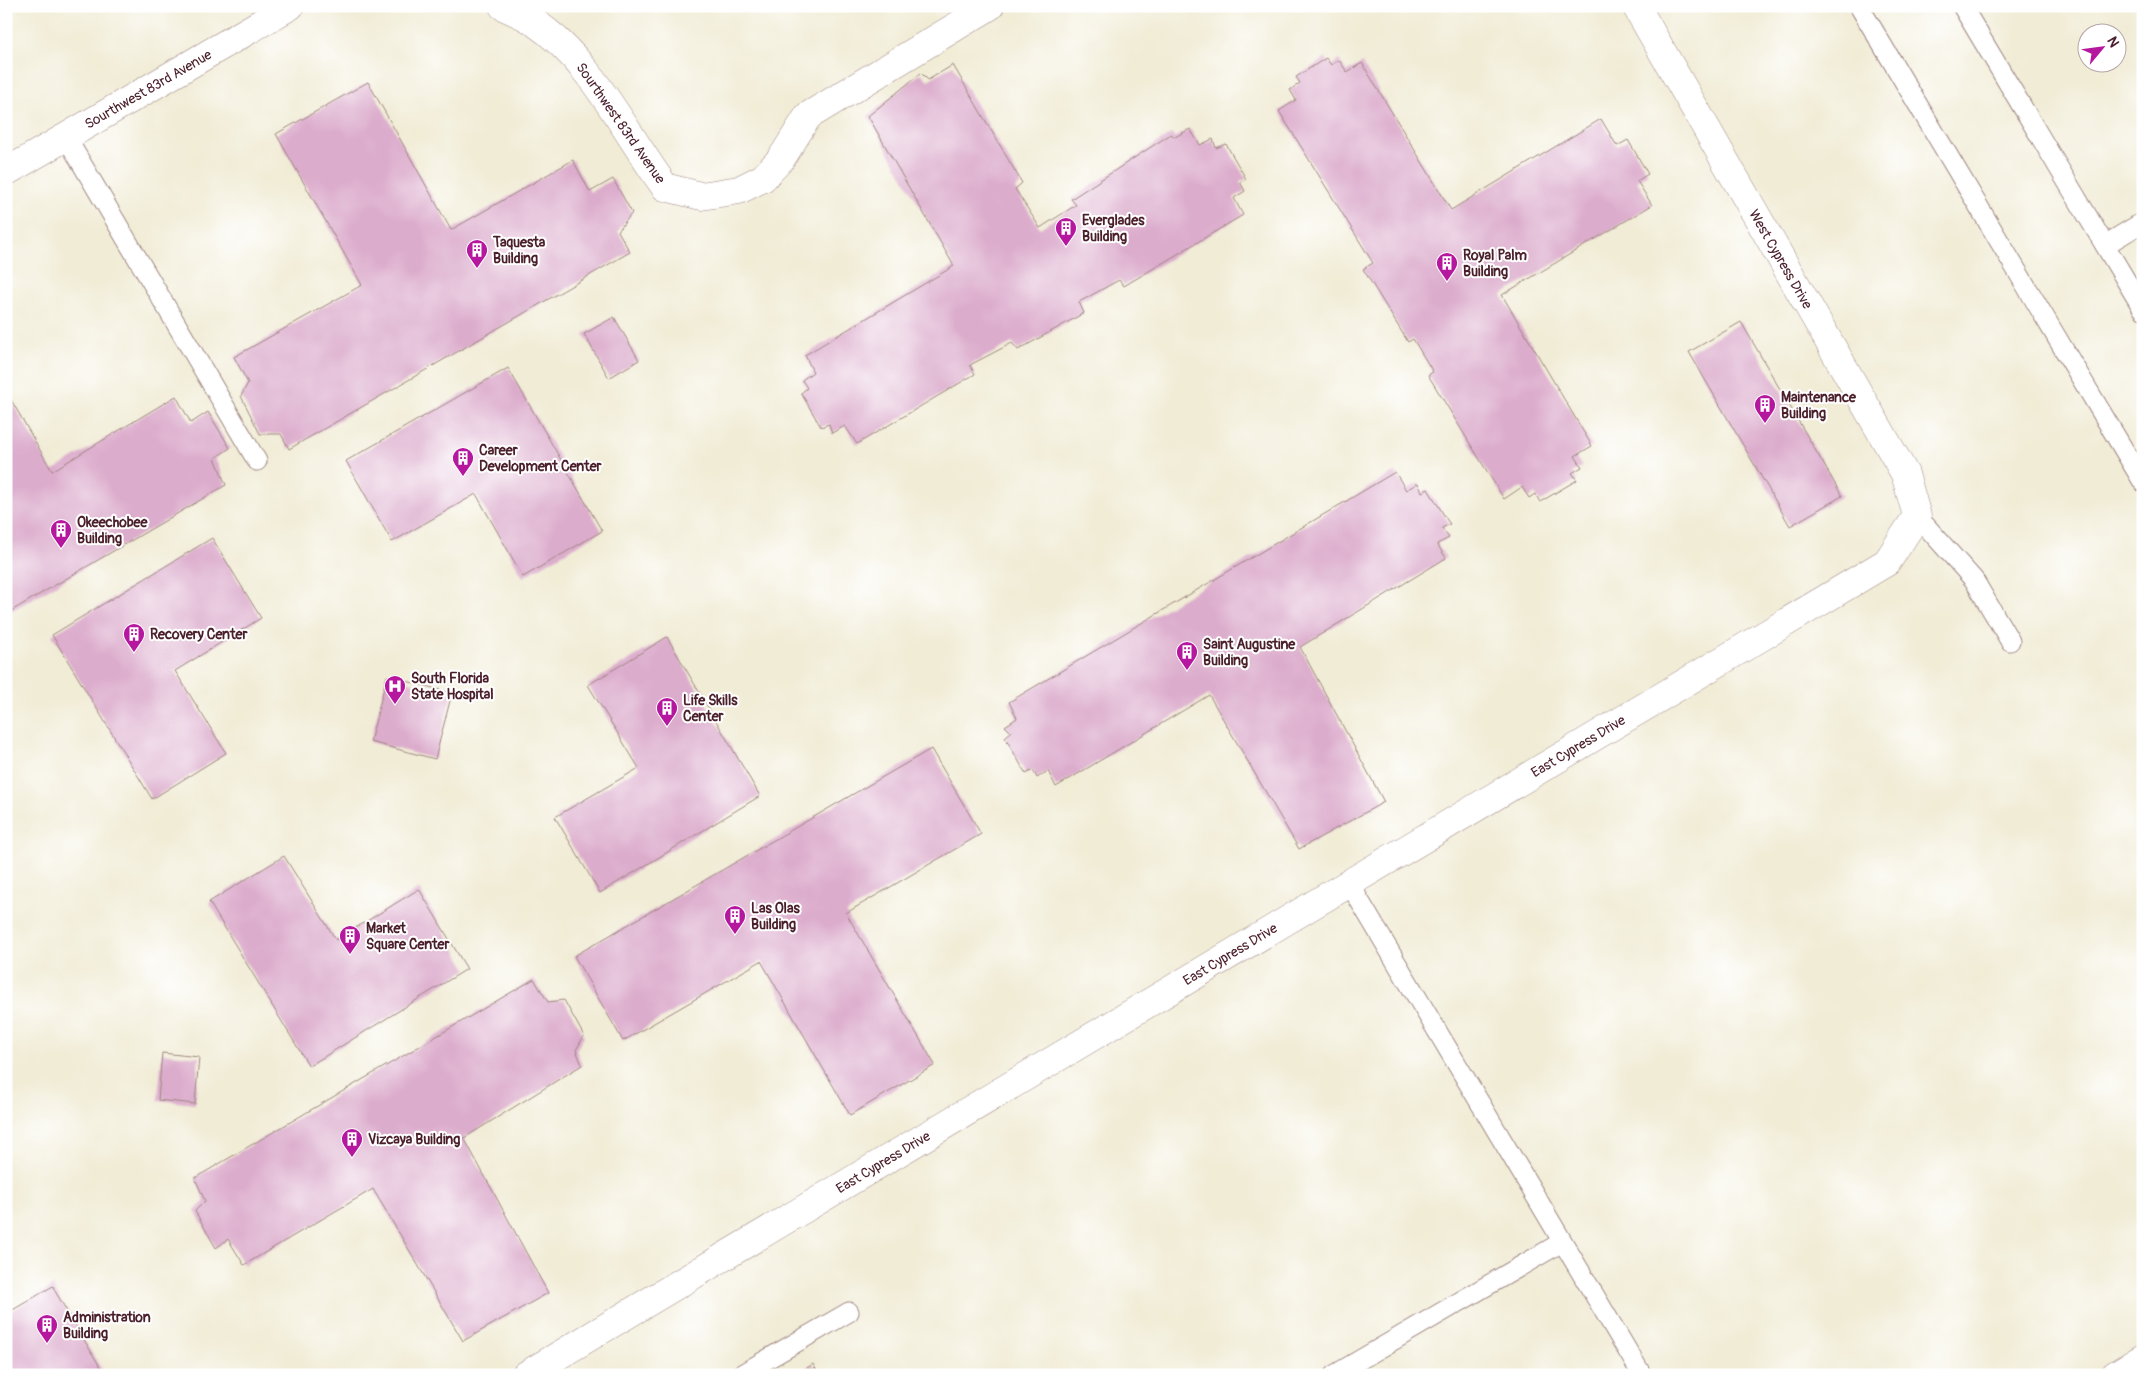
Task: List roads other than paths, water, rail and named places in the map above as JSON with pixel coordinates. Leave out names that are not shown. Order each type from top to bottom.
[{"type":"street","name":"Sourthwest 83rd Avenue","points":[[6,172],[290,6]]},
{"type":"street","name":"Sourthwest 83rd Avenue","points":[[503,6],[533,21],[568,50],[594,82],[665,187],[701,196],[739,190],[762,178],[781,159],[808,116],[990,6]]},
{"type":"street","name":"West Cypress Drive","points":[[1636,6],[1905,474],[1917,516]]},
{"type":"street","name":"East Cypress Drive","points":[[526,1375],[1886,562],[1917,516]]},
{"type":"street","points":[[2115,1375],[2143,1358]]},
{"type":"lane","points":[[1859,6],[2143,482]]},
{"type":"lane","points":[[1962,6],[2143,309]]},
{"type":"lane","points":[[66,137],[258,461]]},
{"type":"lane","points":[[2105,245],[2143,222]]},
{"type":"lane","points":[[1917,516],[1974,580],[2010,641]]},
{"type":"lane","points":[[1349,883],[1642,1375]]},
{"type":"lane","points":[[1334,1375],[1562,1242]]},
{"type":"lane","points":[[740,1375],[849,1312]]},
{"type":"place","name":"Everglades Building","points":[[1066,247]]},
{"type":"place","name":"Taquesta Building","points":[[477,269]]},
{"type":"place","name":"Royal Palm Building","points":[[1447,282]]},
{"type":"place","name":"Maintenance Building","points":[[1765,424]]},
{"type":"place","name":"Career Development Center","points":[[463,477]]},
{"type":"place","name":"Okeechobee Building","points":[[61,549]]},
{"type":"place","name":"Recovery Center","points":[[134,653]]},
{"type":"place","name":"Saint Augustine Building","points":[[1187,671]]},
{"type":"place","name":"South Florida State Hospital","points":[[395,705]]},
{"type":"place","name":"Life Skills Center","points":[[667,727]]},
{"type":"place","name":"Las Olas Building","points":[[735,935]]},
{"type":"place","name":"Market Square Center","points":[[350,955]]},
{"type":"place","name":"Vizcaya Building","points":[[352,1158]]},
{"type":"place","name":"Administration Building","points":[[47,1344]]}]
